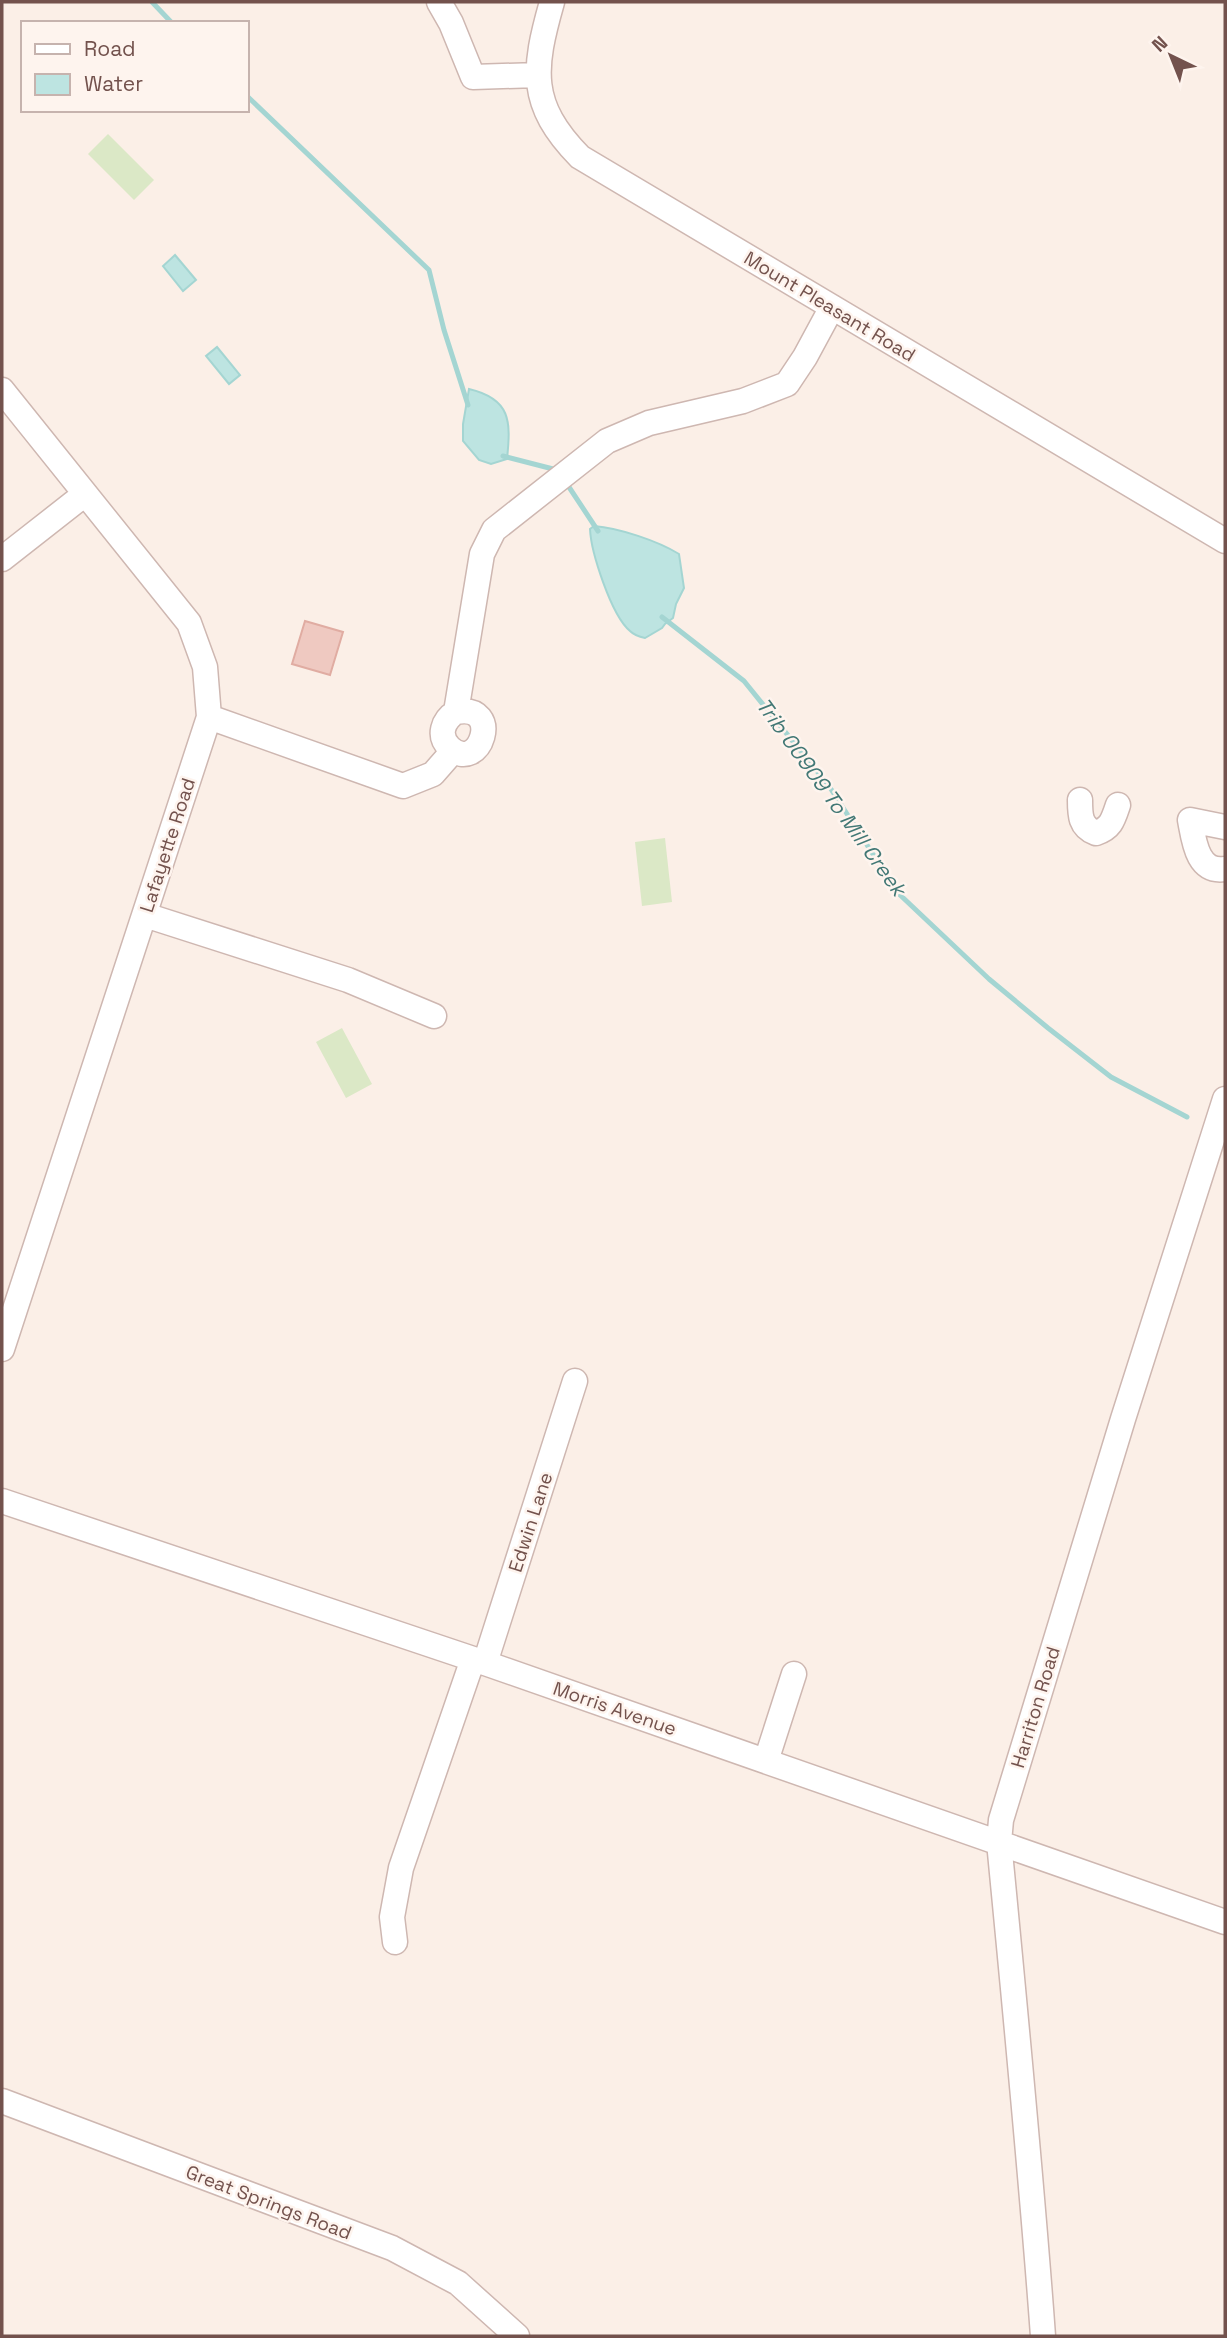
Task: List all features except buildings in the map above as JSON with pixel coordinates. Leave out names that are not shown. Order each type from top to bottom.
[{"type":"street","points":[[439,2],[451,23],[473,77],[538,75]]},
{"type":"street","name":"Mount Pleasant Road","points":[[552,2],[542,37],[538,86],[546,112],[560,136],[580,157],[1225,541]]},
{"type":"street","points":[[456,712],[482,554],[494,530],[607,441],[649,424],[743,401],[787,384],[832,307]]},
{"type":"street","name":"Lafayette Road","points":[[2,390],[189,623],[205,667],[209,717],[2,1349]]},
{"type":"street","points":[[2,559],[85,494]]},
{"type":"street","points":[[456,712],[476,715],[484,726],[479,746],[467,753],[453,751],[444,740],[443,727],[456,712]]},
{"type":"street","points":[[209,717],[403,786],[433,774],[453,751]]},
{"type":"street","points":[[1080,800],[1083,823],[1087,830],[1096,833],[1106,830],[1113,821],[1118,805]]},
{"type":"street","points":[[1225,827],[1190,820],[1195,845],[1202,860],[1210,868],[1225,869]]},
{"type":"street","points":[[145,915],[348,980],[434,1016]]},
{"type":"street","name":"Harriton Road","points":[[1043,2336],[999,1842],[1000,1819],[1225,1099]]},
{"type":"street","name":"Edwin Lane","points":[[395,1942],[392,1917],[401,1868],[479,1660],[575,1381]]},
{"type":"street","name":"Morris Avenue","points":[[2,1501],[479,1660],[1225,1922]]},
{"type":"street","points":[[766,1761],[794,1674]]},
{"type":"street","name":"Great Springs Road","points":[[2,2101],[392,2248],[458,2283],[517,2336]]},
{"type":"green space","points":[[108,134],[154,180],[134,200],[88,154]]},
{"type":"green space","points":[[665,838],[672,902],[642,906],[635,842]]},
{"type":"green space","points":[[342,1028],[372,1084],[346,1098],[316,1042]]},
{"type":"water","points":[[175,255],[196,280],[183,291],[163,266]]},
{"type":"water","points":[[217,347],[240,375],[229,384],[206,356]]},
{"type":"water","points":[[469,389],[483,393],[501,406],[508,423],[507,459],[491,464],[479,460],[463,441]]},
{"type":"water","points":[[594,526],[638,536],[679,554],[684,588],[673,618],[645,638],[630,631],[609,598],[591,539],[590,529]]},
{"type":"waterway","name":"Trib 00909 To Mill Creek","points":[[152,2],[170,21]]},
{"type":"waterway","name":"Trib 00909 To Mill Creek","points":[[248,97],[429,270],[444,330],[468,405]]},
{"type":"waterway","name":"Trib 00909 To Mill Creek","points":[[503,456],[557,470]]},
{"type":"waterway","name":"Trib 00909 To Mill Creek","points":[[565,481],[598,531]]},
{"type":"waterway","name":"Trib 00909 To Mill Creek","points":[[662,617],[744,681],[829,786],[898,893],[989,979],[1111,1077],[1187,1117]]}]
